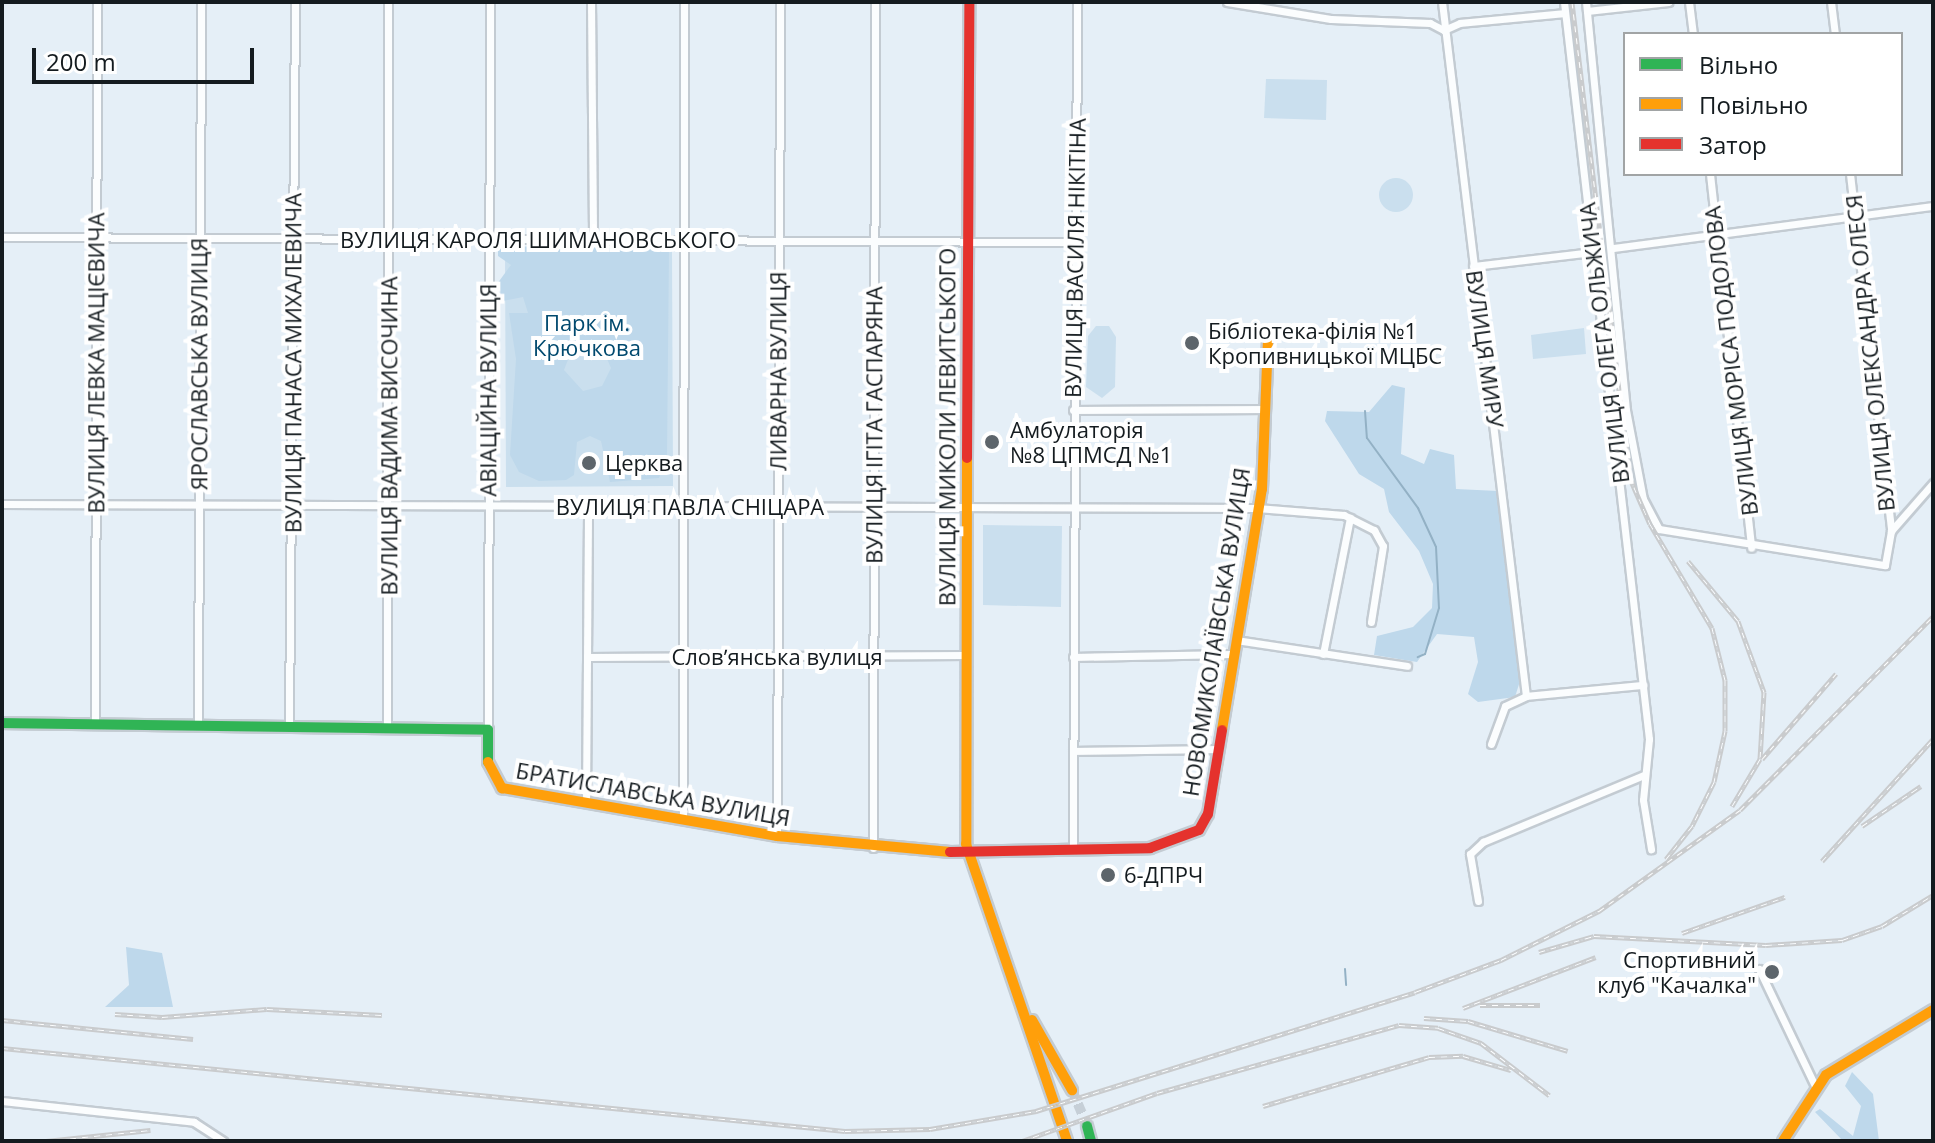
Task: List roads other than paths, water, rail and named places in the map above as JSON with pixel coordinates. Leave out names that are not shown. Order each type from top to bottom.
[{"type":"street","name":"ВУЛИЦЯ ЛЕВКА МАЦІЄВИЧА","points":[[95,724],[97,2]]},
{"type":"street","name":"ЯРОСЛАВСЬКА ВУЛИЦЯ","points":[[198,725],[201,2]]},
{"type":"street","name":"ВУЛИЦЯ ПАНАСА МИХАЛЕВИЧА","points":[[289,724],[295,2]]},
{"type":"street","name":"ВУЛИЦЯ ВАДИМА ВИСОЧИНА","points":[[387,726],[388,2]]},
{"type":"street","name":"АВІАЦІЙНА ВУЛИЦЯ","points":[[488,730],[490,2]]},
{"type":"street","points":[[591,2],[593,241]]},
{"type":"street","points":[[683,818],[684,2]]},
{"type":"street","name":"ЛИВАРНА ВУЛИЦЯ","points":[[777,836],[780,2]]},
{"type":"street","name":"ВУЛИЦЯ ІГІТА ГАСПАРЯНА","points":[[873,849],[875,2]]},
{"type":"street","name":"ВУЛИЦЯ МИКОЛИ ЛЕВИТСЬКОГО","points":[[969,2],[966,655],[969,852],[1025,1008]]},
{"type":"street","name":"ВУЛИЦЯ ВАСИЛЯ НІКІТІНА","points":[[1073,850],[1072,511],[1077,2]]},
{"type":"street","points":[[1227,2],[1444,30],[1565,13]]},
{"type":"street","name":"ВУЛИЦЯ МИРУ","points":[[1442,2],[1526,696]]},
{"type":"street","name":"ВУЛИЦЯ ОЛЕГА ОЛЬЖИЧА","points":[[1564,2],[1649,739],[1644,775],[1651,849]]},
{"type":"street","points":[[1586,6],[1669,2]]},
{"type":"street","points":[[1689,2],[1693,32]]},
{"type":"street","points":[[1831,2],[1835,32]]},
{"type":"street","name":"ВУЛИЦЯ ОЛЕГА ОЛЬЖИЧА","points":[[1586,6],[1613,248],[1626,410],[1643,499],[1666,532],[1751,548]]},
{"type":"street","name":"ВУЛИЦЯ МОРІСА ПОДОЛОВА","points":[[1710,176],[1751,548]]},
{"type":"street","name":"ВУЛИЦЯ ОЛЕКСАНДРА ОЛЕСЯ","points":[[1850,176],[1891,531]]},
{"type":"street","points":[[1613,248],[1933,206]]},
{"type":"street","name":"ВУЛИЦЯ КАРОЛЯ ШИМАНОВСЬКОГО","points":[[2,237],[98,240],[684,242],[874,239],[1075,242]]},
{"type":"street","points":[[1473,266],[1593,252]]},
{"type":"street","name":"НОВОМИКОЛАЇВСЬКА ВУЛИЦЯ","points":[[1199,830],[1208,814],[1257,508],[1266,409],[1268,341]]},
{"type":"street","points":[[1073,410],[1266,409]]},
{"type":"street","points":[[1751,548],[1885,565],[1891,531],[1933,483]]},
{"type":"street","name":"ВУЛИЦЯ ПАВЛА СНІЦАРА","points":[[2,504],[875,506],[1072,511],[1257,508],[1350,518],[1374,530],[1383,546],[1371,622]]},
{"type":"street","points":[[586,802],[588,507]]},
{"type":"street","points":[[1323,654],[1350,518]]},
{"type":"street","points":[[1236,640],[1407,666]]},
{"type":"street","points":[[1073,657],[1232,654]]},
{"type":"street","name":"Словʼянська вулиця","points":[[587,657],[778,655],[873,658],[966,655]]},
{"type":"street","points":[[1491,744],[1505,706],[1526,696],[1643,685]]},
{"type":"street","points":[[2,723],[289,724],[488,730]]},
{"type":"street","name":"БРАТИСЛАВСЬКА ВУЛИЦЯ","points":[[488,730],[488,768],[497,785],[777,836],[873,849],[969,852],[1150,848],[1199,830]]},
{"type":"street","points":[[1073,751],[1217,749]]},
{"type":"street","points":[[1478,901],[1470,854],[1483,842],[1644,775]]},
{"type":"street","points":[[1759,969],[1815,1086]]},
{"type":"street","points":[[1025,1008],[1072,1090]]},
{"type":"street","points":[[1025,1008],[1067,1141]]},
{"type":"street","points":[[1783,1141],[1815,1086],[1853,1054],[1933,1010]]},
{"type":"street","points":[[2,1101],[194,1122],[223,1141]]},
{"type":"street","points":[[1087,1126],[1091,1141]]},
{"type":"waterway","points":[[1365,411],[1367,438],[1418,508],[1436,547],[1439,608],[1425,654],[1418,657]]},
{"type":"waterway","points":[[1345,969],[1346,985]]},
{"type":"tunnel","points":[[1072,1090],[1087,1126]]},
{"type":"railway","points":[[1572,2],[1629,476],[1650,524],[1712,628],[1725,680],[1725,731],[1714,782],[1692,826],[1666,859]]},
{"type":"railway","points":[[1688,561],[1738,621],[1764,692],[1760,759],[1732,806]]},
{"type":"railway","points":[[2,1048],[845,1131],[930,1129],[1036,1111],[1415,992],[1501,960],[1599,911],[1740,810],[1933,616]]},
{"type":"railway","points":[[1762,759],[1836,674]]},
{"type":"railway","points":[[1822,861],[1933,739]]},
{"type":"railway","points":[[1862,826],[1921,786]]},
{"type":"railway","points":[[1539,952],[1594,936],[1766,945],[1842,940],[1882,926],[1933,895]]},
{"type":"railway","points":[[1682,933],[1785,897]]},
{"type":"railway","points":[[1463,1008],[1596,957]]},
{"type":"railway","points":[[1480,1005],[1540,1005]]},
{"type":"railway","points":[[115,1014],[162,1017],[267,1009],[382,1015]]},
{"type":"railway","points":[[1424,1018],[1468,1021],[1568,1051]]},
{"type":"railway","points":[[2,1020],[193,1039]]},
{"type":"railway","points":[[1022,1141],[1157,1093],[1399,1025],[1438,1028],[1481,1043],[1549,1095]]},
{"type":"railway","points":[[1263,1106],[1429,1057],[1463,1056],[1511,1070]]},
{"type":"railway","points":[[46,1141],[150,1130]]},
{"type":"place","name":"Бібліотека-філія №1 Кропивницької МЦБС","points":[[1192,343]]},
{"type":"place","name":"Амбулаторія №8 ЦПМСД №1","points":[[992,442]]},
{"type":"place","name":"Церква","points":[[589,463]]},
{"type":"place","name":"6-ДПРЧ","points":[[1108,875]]},
{"type":"place","name":"Спортивний клуб \"Качалка\"","points":[[1772,972]]},
{"type":"park label","name":"Парк ім. Крючкова","points":[[587,334]]}]
